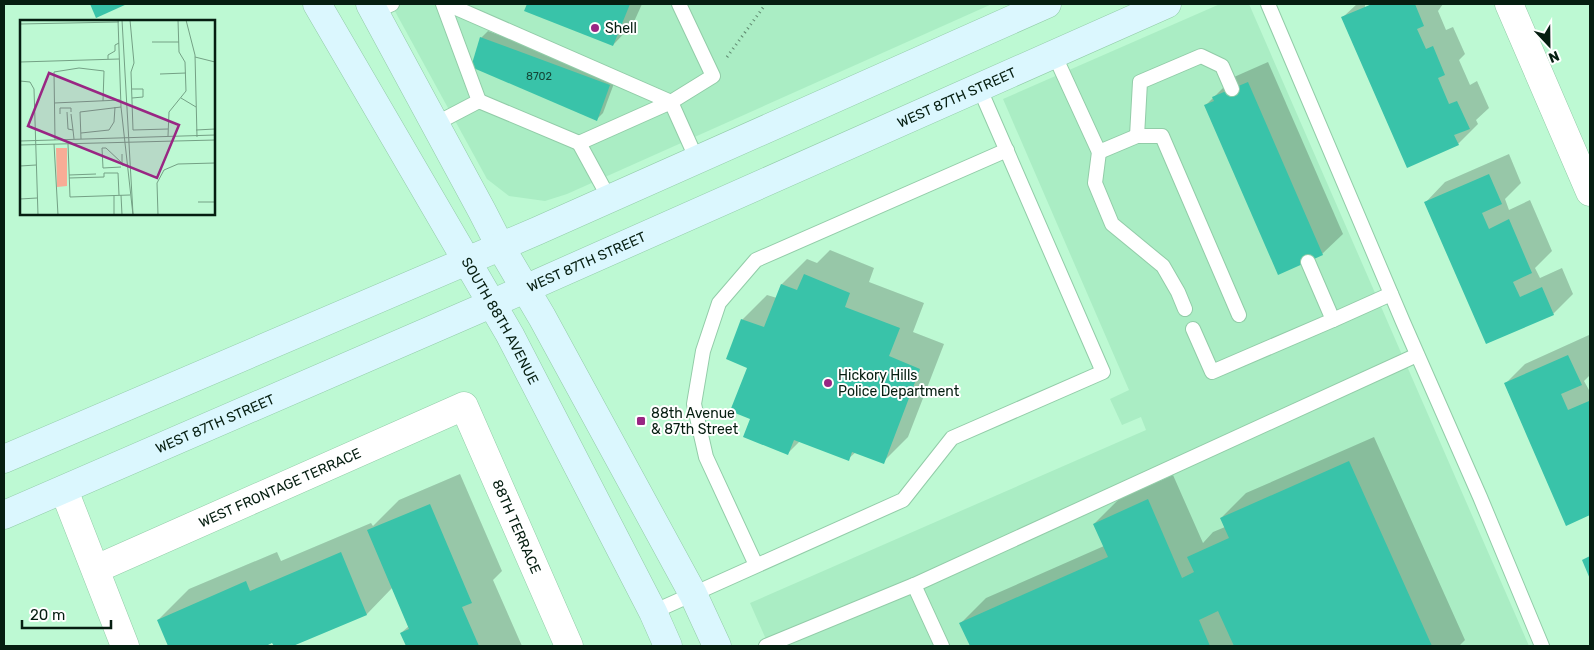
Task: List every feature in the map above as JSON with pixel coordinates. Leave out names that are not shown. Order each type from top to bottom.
[{"type":"main road","name":"SOUTH 88TH AVENUE","points":[[317,4],[510,335],[653,612],[668,646]]},
{"type":"main road","points":[[4,459],[500,246],[1047,4]]},
{"type":"main road","name":"WEST 87TH STREET","points":[[4,515],[491,304],[1166,4]]},
{"type":"main road","points":[[379,6],[435,124],[500,246],[542,317],[693,594],[717,646]]},
{"type":"street","points":[[1509,4],[1590,192]]},
{"type":"street","name":"WEST FRONTAGE TERRACE","points":[[96,569],[464,406]]},
{"type":"street","name":"88TH TERRACE","points":[[464,406],[569,646]]},
{"type":"street","points":[[64,490],[125,646]]},
{"type":"lane","points":[[445,4],[479,101],[579,143],[609,198]]},
{"type":"lane","points":[[445,4],[671,102],[696,160]]},
{"type":"lane","points":[[579,143],[671,102],[713,76],[679,4]]},
{"type":"lane","points":[[1268,4],[1542,646]]},
{"type":"lane","points":[[1054,54],[1099,152],[1095,183],[1112,224],[1163,266],[1178,292],[1185,309]]},
{"type":"lane","points":[[1138,136],[1140,82],[1201,56],[1222,66],[1232,88]]},
{"type":"lane","points":[[653,612],[903,500],[952,438],[1103,372],[979,87]]},
{"type":"lane","points":[[435,124],[479,101]]},
{"type":"lane","points":[[1099,152],[1138,136],[1162,136],[1239,315]]},
{"type":"lane","points":[[756,565],[706,458],[694,404],[703,351],[719,303],[756,260],[1006,150]]},
{"type":"lane","points":[[1308,262],[1333,320]]},
{"type":"lane","points":[[1193,329],[1212,372],[1391,294]]},
{"type":"lane","points":[[766,646],[914,586],[1417,355]]},
{"type":"lane","points":[[914,586],[942,646]]},
{"type":"path","points":[[713,76],[766,5]]},
{"type":"shaded area","points":[[391,4],[992,4],[567,194],[545,201],[509,196],[487,179]]},
{"type":"shaded area","points":[[1220,4],[1249,4],[1529,646],[769,646],[750,603],[1146,430],[1141,417],[1122,425],[1110,399],[1129,390],[1003,99]]},
{"type":"building","points":[[90,4],[127,4],[96,18]]},
{"type":"building","name":"Shell","points":[[527,4],[630,4],[613,46],[524,11]]},
{"type":"building","points":[[1372,4],[1415,4],[1424,26],[1417,29],[1426,49],[1433,46],[1445,75],[1438,78],[1449,104],[1457,101],[1470,129],[1454,135],[1459,145],[1407,168],[1341,17]]},
{"type":"building","points":[[480,37],[610,85],[597,121],[471,67]]},
{"type":"building","points":[[1248,82],[1323,255],[1278,275],[1204,105],[1214,101],[1212,97]]},
{"type":"building","points":[[1489,174],[1502,204],[1482,213],[1489,229],[1509,219],[1532,273],[1513,282],[1520,297],[1542,287],[1554,315],[1486,344],[1424,202]]},
{"type":"building","name":"Hickory Hills Police Department","points":[[804,274],[850,293],[845,307],[900,328],[889,356],[920,369],[884,464],[852,452],[849,461],[794,440],[788,455],[743,437],[750,419],[730,411],[747,368],[726,359],[741,319],[764,327],[781,284],[797,290]]},
{"type":"building","points":[[1568,355],[1582,385],[1561,394],[1568,410],[1589,401],[1590,403],[1590,515],[1566,526],[1504,383]]},
{"type":"building","points":[[1349,461],[1432,646],[1234,646],[1218,611],[1199,620],[1210,646],[970,646],[959,623],[1108,557],[1093,524],[1148,499],[1182,578],[1194,572],[1187,557],[1229,538],[1220,518]]},
{"type":"building","points":[[430,504],[472,603],[462,607],[479,646],[406,646],[400,633],[409,629],[367,530]]},
{"type":"building","points":[[341,552],[367,615],[293,646],[274,646],[272,643],[266,646],[168,646],[157,620],[246,581],[250,591]]},
{"type":"building","points":[[1590,556],[1590,579],[1582,560]]},
{"type":"place","name":"Shell","points":[[595,28]]},
{"type":"place","name":"Hickory Hills Police Department","points":[[828,383]]},
{"type":"place","name":"88th Avenue & 87th Street","points":[[641,421]]}]
